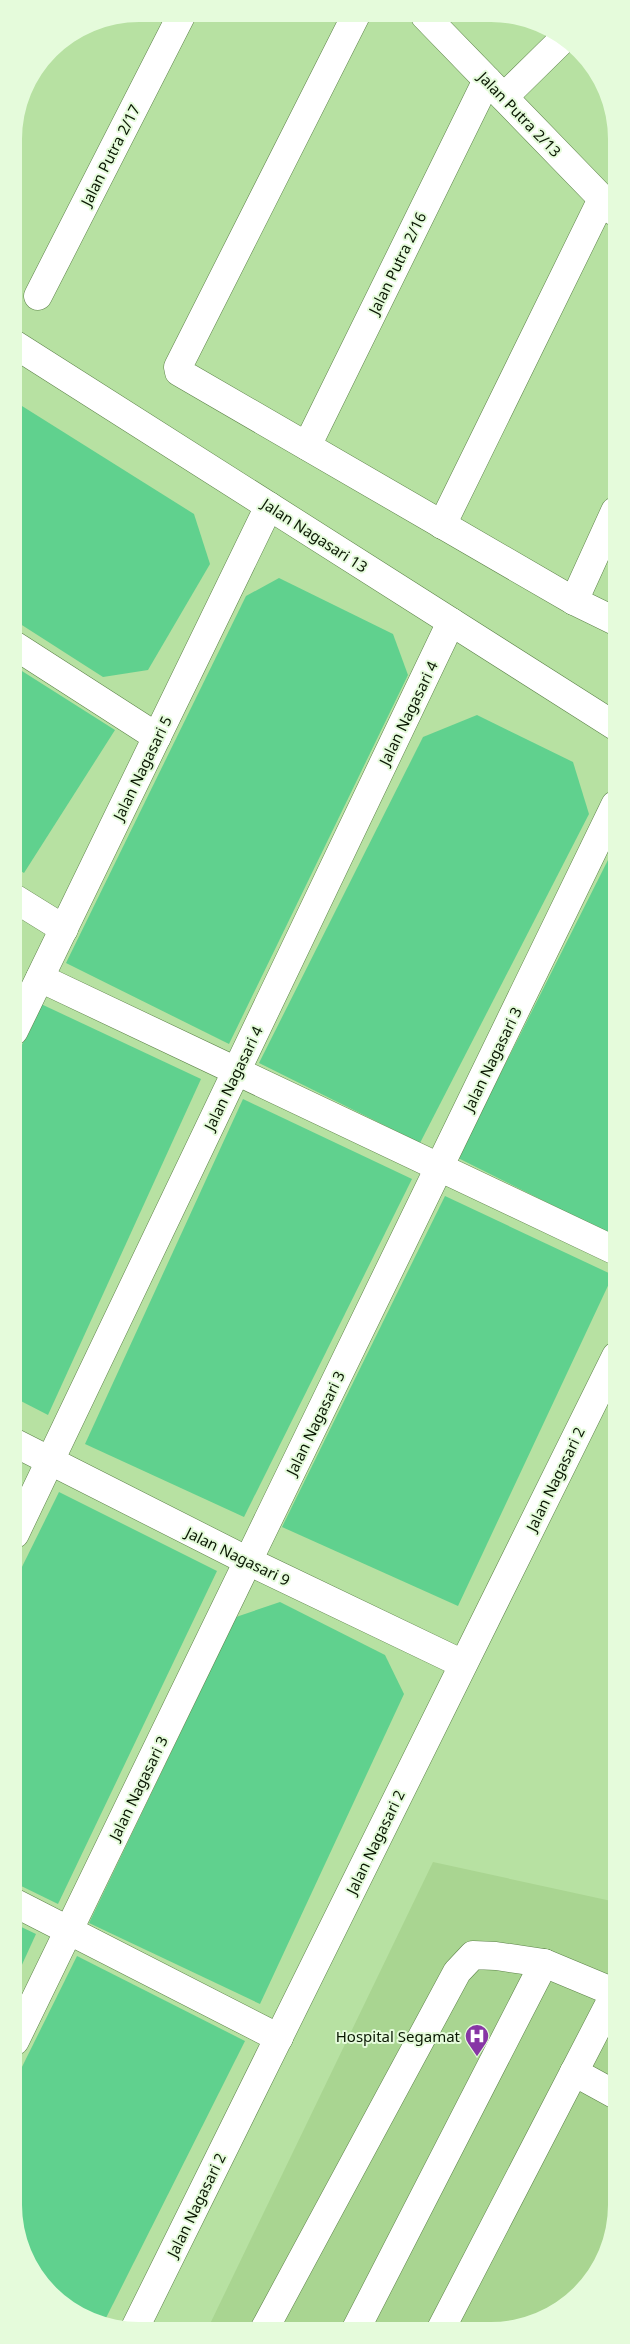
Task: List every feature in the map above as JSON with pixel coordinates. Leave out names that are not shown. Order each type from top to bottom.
[{"type":"street","name":"Jalan Putra 2/17","points":[[38,296],[178,22]]},
{"type":"street","points":[[352,22],[178,367],[178,372],[184,378],[307,446],[574,602],[608,618]]},
{"type":"street","name":"Jalan Putra 2/13","points":[[431,22],[608,204]]},
{"type":"street","name":"Jalan Putra 2/16","points":[[307,446],[495,88],[558,43]]},
{"type":"street","points":[[442,525],[608,207]]},
{"type":"street","name":"Jalan Nagasari 13","points":[[23,350],[608,721]]},
{"type":"street","name":"Jalan Nagasari 5","points":[[23,1014],[269,506]]},
{"type":"street","points":[[574,602],[608,527]]},
{"type":"street","name":"Jalan Nagasari 4","points":[[22,1518],[451,622]]},
{"type":"street","points":[[23,651],[157,737]]},
{"type":"street","name":"Jalan Nagasari 3","points":[[22,2026],[608,820]]},
{"type":"street","points":[[23,903],[64,929]]},
{"type":"street","points":[[40,978],[607,1246]]},
{"type":"street","name":"Jalan Nagasari 2","points":[[138,2322],[607,1373]]},
{"type":"street","name":"Jalan Nagasari 9","points":[[22,1447],[248,1561],[463,1664]]},
{"type":"street","points":[[22,1907],[278,2038]]},
{"type":"street","points":[[268,2322],[457,1972],[473,1955],[496,1956],[544,1963],[607,1990]]},
{"type":"street","points":[[360,2322],[544,1963]]},
{"type":"street","points":[[445,2322],[607,2008]]},
{"type":"street","points":[[574,2072],[607,2089]]},
{"type":"shaded area","name":"Hospital Segamat","points":[[433,1862],[607,1900],[607,2212],[604,2235],[599,2249],[588,2270],[578,2282],[556,2302],[535,2313],[521,2318],[490,2322],[211,2322]]},
{"type":"building","points":[[23,407],[194,514],[210,564],[148,670],[103,677],[23,626]]},
{"type":"building","points":[[279,578],[393,634],[408,675],[229,1044],[66,963],[246,596]]},
{"type":"building","points":[[23,672],[115,730],[24,873],[23,872]]},
{"type":"building","points":[[477,715],[573,762],[589,814],[420,1143],[259,1063],[423,737]]},
{"type":"building","points":[[608,861],[607,1233],[458,1158]]},
{"type":"building","points":[[41,1004],[201,1079],[48,1415],[22,1402],[23,1044]]},
{"type":"building","points":[[243,1099],[412,1179],[244,1517],[85,1444]]},
{"type":"building","points":[[445,1196],[607,1272],[607,1287],[458,1606],[282,1527]]},
{"type":"building","points":[[59,1492],[217,1571],[58,1904],[22,1886],[22,1566]]},
{"type":"building","points":[[280,1602],[385,1655],[404,1694],[260,2004],[89,1923],[236,1617]]},
{"type":"building","points":[[22,1927],[36,1934],[22,1964]]},
{"type":"building","points":[[77,1956],[245,2041],[107,2316],[81,2306],[52,2282],[42,2270],[26,2235],[22,2204],[22,2067]]},
{"type":"place","name":"Hospital Segamat","points":[[477,2057]]}]
